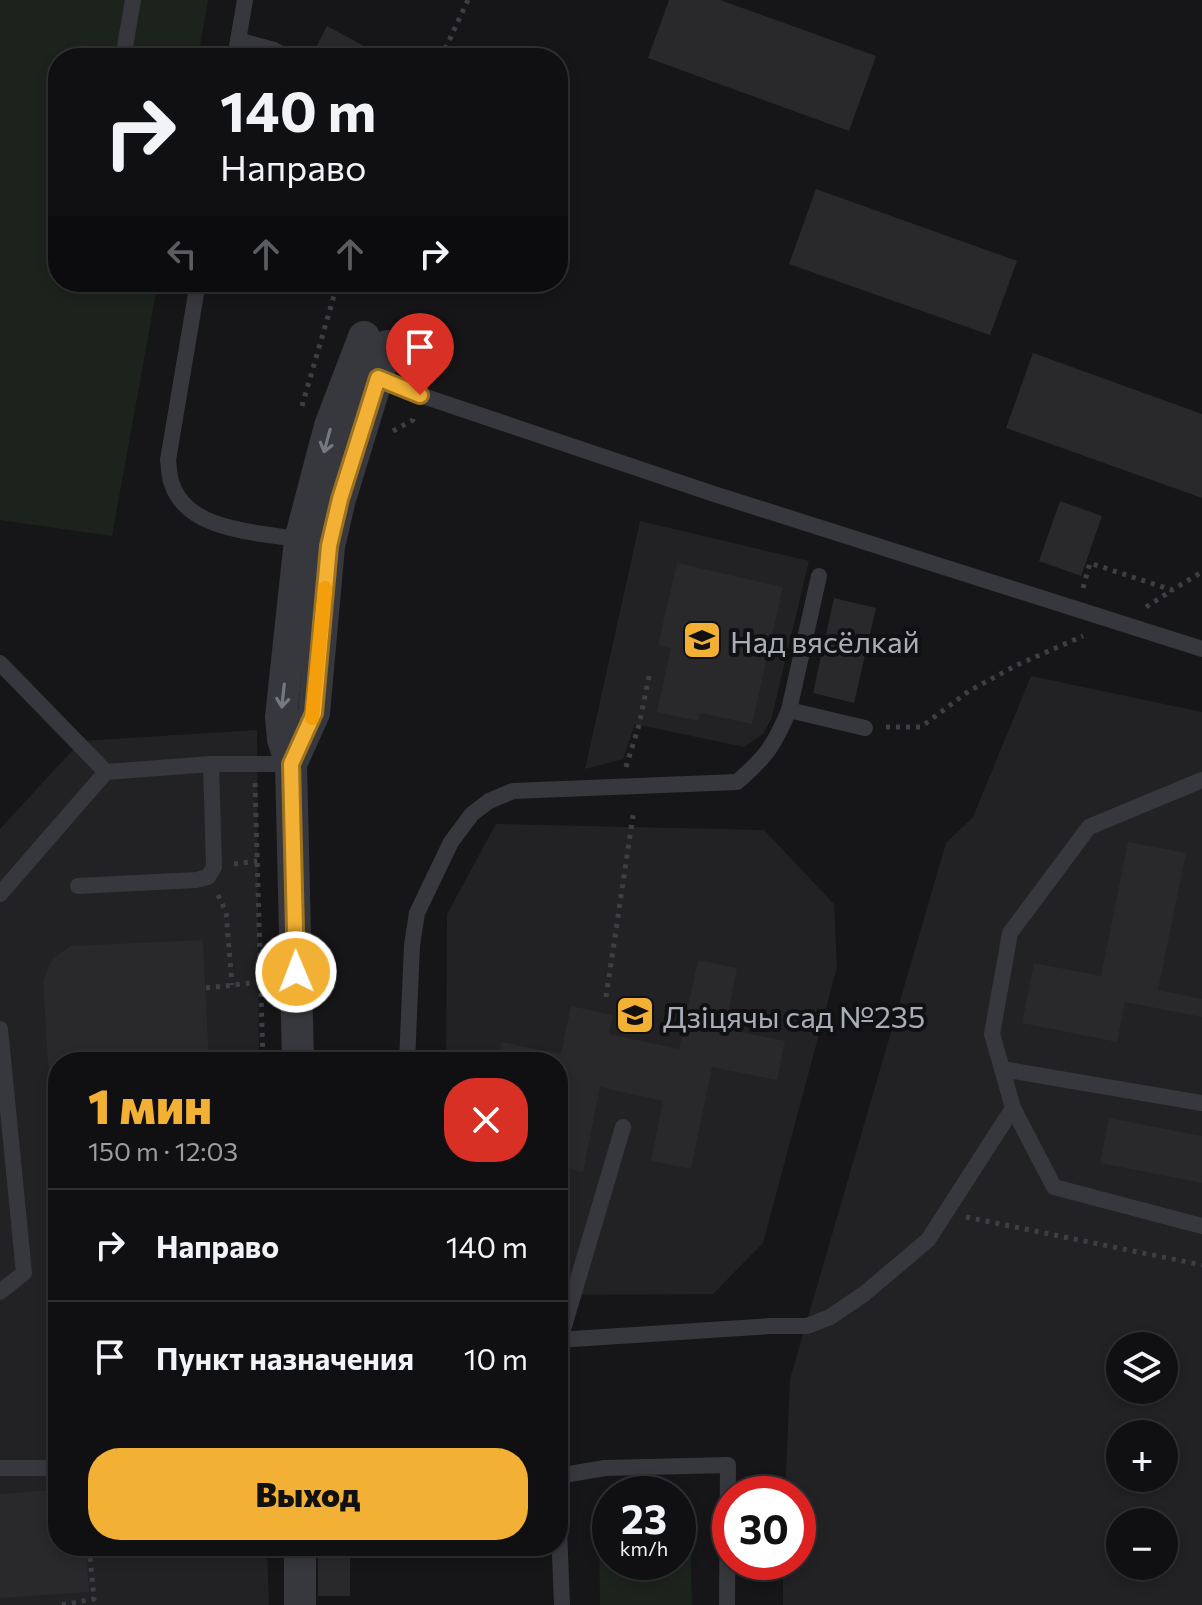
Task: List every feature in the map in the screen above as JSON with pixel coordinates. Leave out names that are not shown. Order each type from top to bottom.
[{"type":"street","points":[[298,1052],[291,764],[283,739],[281,717],[315,543],[330,426],[364,372],[376,342]]},
{"type":"street","points":[[300,1556],[300,1605]]},
{"type":"lane","points":[[125,48],[133,0]]},
{"type":"lane","points":[[237,48],[245,0]]},
{"type":"lane","points":[[238,40],[267,48]]},
{"type":"lane","points":[[196,292],[168,460],[172,486],[200,517],[221,525],[315,543]]},
{"type":"lane","points":[[364,372],[420,395],[698,489],[1202,649]]},
{"type":"lane","points":[[407,1052],[412,945],[417,913],[451,842],[472,814],[489,801],[513,791],[737,782],[763,760],[789,710],[819,576]]},
{"type":"lane","points":[[0,663],[106,772]]},
{"type":"lane","points":[[789,710],[865,728]]},
{"type":"lane","points":[[0,894],[106,772],[211,764],[291,764]]},
{"type":"lane","points":[[78,886],[208,877],[214,867],[211,764]]},
{"type":"lane","points":[[1202,780],[1089,827],[1010,933],[992,1034],[1013,1108],[1054,1187],[1202,1226]]},
{"type":"lane","points":[[0,1029],[24,1273],[0,1292]]},
{"type":"lane","points":[[1002,1069],[1202,1103]]},
{"type":"lane","points":[[568,1339],[807,1326],[830,1317],[853,1302],[928,1240],[1013,1108]]},
{"type":"lane","points":[[568,1310],[623,1127]]},
{"type":"lane","points":[[568,1474],[605,1468],[728,1465],[727,1605]]},
{"type":"lane","points":[[0,1468],[48,1468]]},
{"type":"lane","points":[[560,1556],[562,1605]]},
{"type":"path","points":[[446,48],[468,0]]},
{"type":"path","points":[[326,319],[335,292]]},
{"type":"path","points":[[1082,590],[1090,563],[1172,590]]},
{"type":"path","points":[[865,728],[921,727],[969,691],[1017,665],[1099,628],[1121,623],[1202,572]]},
{"type":"path","points":[[606,997],[630,788],[650,672]]},
{"type":"path","points":[[254,764],[263,1052]]},
{"type":"path","points":[[226,912],[232,985]]},
{"type":"path","points":[[206,988],[261,982]]},
{"type":"path","points":[[945,1213],[1202,1265]]},
{"type":"path","points":[[62,1605],[94,1599],[90,1556]]},
{"type":"shaded area","points":[[0,0],[208,0],[200,48],[48,48],[48,292],[156,292],[112,536],[0,520]]},
{"type":"shaded area","name":"Над вясёлкай","points":[[640,521],[809,561],[771,720],[763,734],[744,747],[635,724],[623,759],[585,769]]},
{"type":"shaded area","points":[[1031,676],[1202,712],[1202,1605],[783,1605],[783,1580],[816,1580],[816,1476],[786,1476],[790,1379],[946,843],[973,817]]},
{"type":"shaded area","points":[[257,730],[259,1052],[48,1052],[48,1556],[267,1556],[269,1605],[0,1605],[0,829],[81,741]]},
{"type":"shaded area","name":"Дзіцячы сад №235","points":[[496,824],[764,830],[834,904],[837,967],[763,1243],[713,1294],[568,1295],[568,1052],[446,1052],[447,914]]},
{"type":"shaded area","points":[[600,1580],[691,1580],[692,1605],[600,1605]]},
{"type":"building","points":[[669,0],[720,0],[876,56],[849,131],[648,58]]},
{"type":"building","points":[[327,26],[368,48],[316,48]]},
{"type":"building","points":[[816,189],[1017,261],[990,335],[789,264]]},
{"type":"building","points":[[1033,353],[1202,414],[1202,498],[1006,428]]},
{"type":"building","points":[[1060,501],[1102,516],[1081,576],[1039,561]]},
{"type":"building","points":[[677,563],[783,587],[752,724],[700,713],[698,721],[657,712],[671,648],[658,645]]},
{"type":"building","points":[[834,598],[876,608],[854,703],[813,693]]},
{"type":"building","points":[[1128,842],[1186,853],[1158,990],[1202,999],[1202,1017],[1125,1002],[1117,1042],[1022,1023],[1034,963],[1101,976]]},
{"type":"building","points":[[203,940],[209,1052],[48,1052],[48,1061],[43,982],[53,958],[71,946]]},
{"type":"building","points":[[698,960],[737,968],[725,1029],[785,1041],[777,1080],[712,1067],[691,1169],[651,1161],[663,1101],[600,1087],[583,1172],[568,1169],[568,1052],[561,1052],[571,1006],[613,1015],[609,1034],[679,1049]]},
{"type":"building","points":[[502,1042],[551,1052],[500,1052]]},
{"type":"building","points":[[1109,1118],[1202,1136],[1202,1183],[1100,1163]]},
{"type":"building","points":[[48,1490],[48,1556],[87,1556],[89,1592],[0,1598],[0,1494]]},
{"type":"building","points":[[318,1556],[350,1556],[350,1596],[318,1596]]},
{"type":"slow traffic","points":[[312,718],[325,588]]},
{"type":"place","name":"Над вясёлкай","points":[[702,640]]},
{"type":"place","name":"Дзіцячы сад №235","points":[[635,1015]]},
{"type":"route","points":[[296,972],[291,764],[314,713],[329,546],[340,499],[378,378],[420,395]]}]
